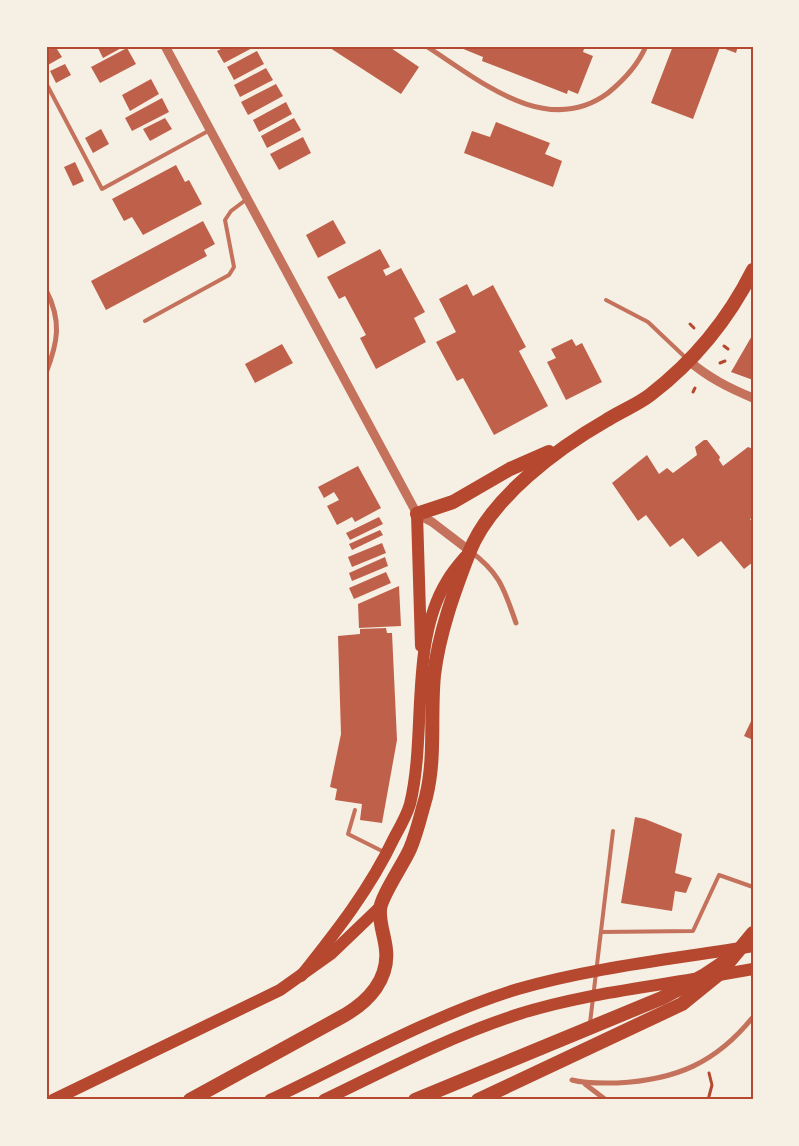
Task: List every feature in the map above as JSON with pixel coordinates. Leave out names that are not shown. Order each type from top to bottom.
[{"type":"highway","points":[[417,514],[453,502],[510,469],[563,446],[648,396],[689,361],[715,330],[753,270]]},
{"type":"highway","points":[[190,1100],[341,1018],[362,1004],[378,985],[386,964],[380,908],[411,847],[427,793],[433,742],[433,701],[439,648],[446,616],[470,551],[482,529],[515,490],[563,446]]},
{"type":"highway","points":[[478,1100],[682,1004],[708,984],[753,933]]},
{"type":"highway","points":[[415,1100],[684,988],[733,956]]},
{"type":"main road","points":[[301,976],[367,889],[387,853],[409,806],[418,755],[422,667],[417,514]]},
{"type":"main road","points":[[422,667],[435,608],[446,582],[470,551]]},
{"type":"main road","points":[[53,1100],[280,990],[345,942],[380,908]]},
{"type":"main road","points":[[270,1100],[450,1014],[519,989],[555,980],[753,946]]},
{"type":"main road","points":[[324,1100],[459,1036],[498,1021],[552,1005],[753,970]]},
{"type":"street","points":[[165,46],[417,514],[432,522],[494,571],[506,592],[516,623]]},
{"type":"street","points":[[426,46],[510,98],[534,107],[556,111],[591,103],[604,95],[632,70],[646,46]]},
{"type":"street","points":[[46,290],[55,308],[57,330],[55,349],[46,373]]},
{"type":"street","points":[[689,361],[705,375],[753,398]]},
{"type":"street","points":[[572,1080],[585,1084],[644,1082],[682,1072],[701,1063],[724,1048],[753,1017]]},
{"type":"street","points":[[585,1084],[606,1100]]},
{"type":"lane","points":[[46,83],[102,189],[210,130]]},
{"type":"lane","points":[[145,321],[229,275],[234,267],[225,220],[231,211],[248,199]]},
{"type":"lane","points":[[606,300],[648,322],[689,361]]},
{"type":"lane","points":[[355,810],[348,834],[387,853]]},
{"type":"lane","points":[[589,1028],[613,831]]},
{"type":"lane","points":[[601,932],[693,931],[718,876],[753,887]]},
{"type":"path","points":[[690,324],[694,328]]},
{"type":"path","points":[[724,346],[728,349]]},
{"type":"path","points":[[720,363],[725,361]]},
{"type":"path","points":[[693,392],[695,388]]},
{"type":"path","points":[[708,1073],[712,1085],[708,1100]]},
{"type":"path","points":[[665,1100],[676,1100]]},
{"type":"building","points":[[55,46],[62,57],[48,65],[46,51]]},
{"type":"building","points":[[97,46],[125,46],[103,58]]},
{"type":"building","points":[[227,46],[256,46],[224,63],[217,51]]},
{"type":"building","points":[[327,46],[388,46],[419,67],[401,94]]},
{"type":"building","points":[[456,46],[578,46],[584,49],[583,52],[593,56],[578,94],[568,90],[567,94],[482,61],[483,57]]},
{"type":"building","points":[[673,46],[738,46],[736,53],[720,47],[693,119],[651,103]]},
{"type":"building","points":[[127,48],[136,64],[100,83],[91,67]]},
{"type":"building","points":[[257,51],[264,64],[234,80],[227,67]]},
{"type":"building","points":[[65,64],[71,75],[56,83],[50,71]]},
{"type":"building","points":[[266,68],[273,80],[240,97],[234,85]]},
{"type":"building","points":[[151,79],[159,94],[130,111],[122,95]]},
{"type":"building","points":[[276,84],[283,96],[248,115],[241,102]]},
{"type":"building","points":[[162,98],[169,112],[132,131],[125,118]]},
{"type":"building","points":[[286,102],[292,114],[259,132],[253,120]]},
{"type":"building","points":[[165,118],[172,129],[150,141],[143,129]]},
{"type":"building","points":[[294,118],[301,130],[267,148],[261,136]]},
{"type":"building","points":[[496,122],[550,143],[545,154],[562,161],[553,187],[464,153],[472,131],[490,137]]},
{"type":"building","points":[[101,129],[109,144],[93,153],[85,138]]},
{"type":"building","points":[[303,137],[311,153],[279,170],[270,154]]},
{"type":"building","points":[[75,162],[84,181],[73,186],[64,167]]},
{"type":"building","points":[[176,165],[185,182],[189,180],[202,204],[143,235],[132,217],[124,221],[112,199]]},
{"type":"building","points":[[333,220],[346,243],[318,258],[306,235]]},
{"type":"building","points":[[203,221],[215,244],[204,250],[207,256],[106,310],[91,281]]},
{"type":"building","points":[[380,249],[390,267],[383,270],[386,276],[401,268],[425,312],[414,318],[426,342],[376,369],[360,338],[366,335],[345,296],[339,299],[327,277]]},
{"type":"building","points":[[467,284],[473,296],[493,285],[526,347],[519,351],[548,406],[494,435],[463,378],[457,381],[436,342],[456,332],[439,299]]},
{"type":"building","points":[[753,334],[753,380],[731,372]]},
{"type":"building","points":[[572,339],[576,346],[582,343],[602,382],[566,400],[547,362],[556,358],[551,349]]},
{"type":"building","points":[[282,344],[293,363],[255,383],[245,364]]},
{"type":"building","points":[[704,440],[707,440],[720,457],[719,460],[723,466],[748,447],[753,449],[753,517],[750,519],[753,523],[753,562],[744,569],[721,541],[698,557],[683,538],[670,547],[646,515],[638,521],[612,483],[647,455],[659,474],[667,468],[673,473],[697,455],[695,447]]},
{"type":"building","points":[[358,466],[381,508],[355,522],[352,517],[337,525],[327,506],[339,500],[334,492],[324,498],[318,487]]},
{"type":"building","points":[[379,517],[383,524],[350,540],[346,533]]},
{"type":"building","points":[[380,530],[383,535],[352,550],[349,544]]},
{"type":"building","points":[[382,543],[386,553],[352,567],[348,557]]},
{"type":"building","points":[[385,557],[388,566],[352,581],[349,573]]},
{"type":"building","points":[[386,572],[391,583],[354,599],[349,588]]},
{"type":"building","points":[[399,586],[401,626],[359,628],[358,604]]},
{"type":"building","points":[[386,628],[387,633],[392,633],[397,740],[382,823],[360,820],[362,804],[335,800],[337,789],[330,787],[341,734],[338,636],[360,634],[360,629]]},
{"type":"building","points":[[753,717],[753,740],[744,736]]},
{"type":"building","points":[[635,817],[645,819],[682,834],[675,873],[692,878],[686,893],[675,891],[672,911],[621,903]]}]
